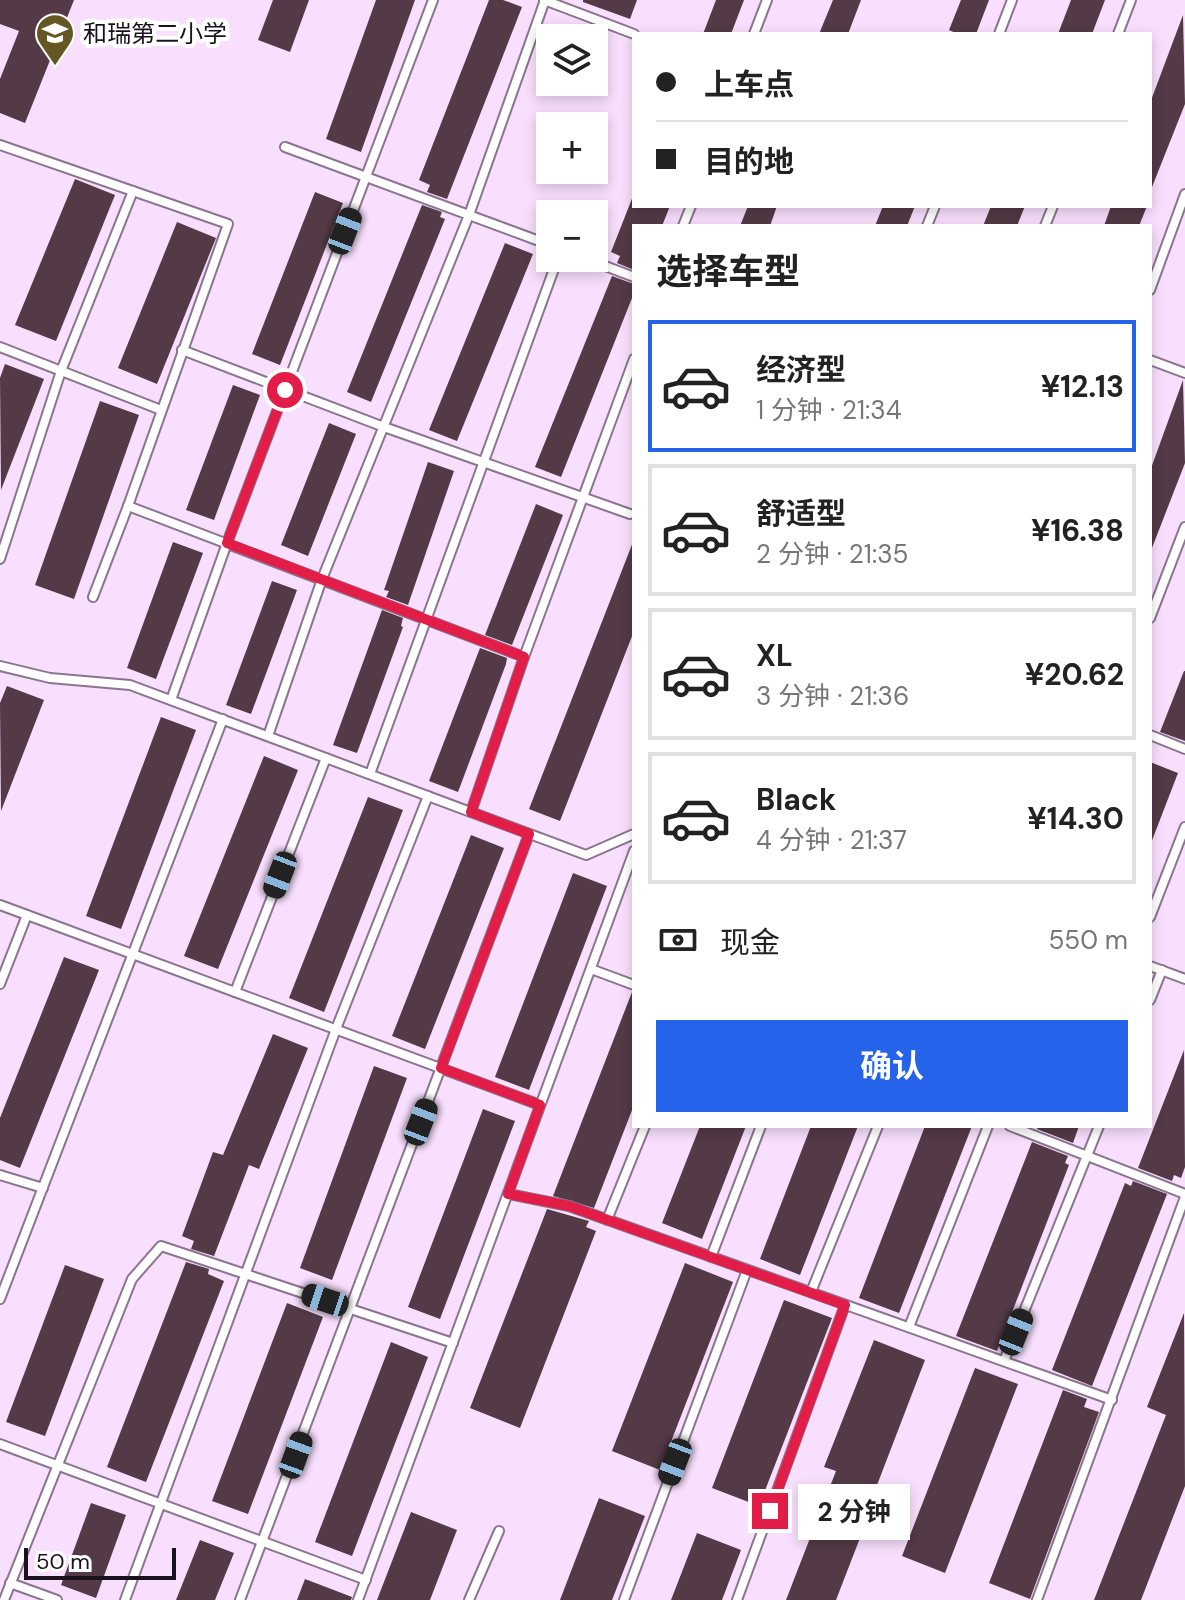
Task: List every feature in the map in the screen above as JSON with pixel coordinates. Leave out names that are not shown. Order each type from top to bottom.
[{"type":"lane","points":[[171,700],[227,543],[433,0]]},
{"type":"lane","points":[[268,736],[322,579],[469,215],[545,0],[632,33]]},
{"type":"lane","points":[[755,32],[767,0]]},
{"type":"lane","points":[[1000,32],[1012,0]]},
{"type":"lane","points":[[1119,32],[1131,0]]},
{"type":"lane","points":[[0,145],[228,224],[93,597]]},
{"type":"lane","points":[[285,147],[536,240]]},
{"type":"lane","points":[[0,559],[61,371],[133,191]]},
{"type":"lane","points":[[1152,285],[1185,194]]},
{"type":"lane","points":[[608,267],[632,276]]},
{"type":"lane","points":[[370,774],[553,272]]},
{"type":"lane","points":[[0,347],[161,410]]},
{"type":"lane","points":[[182,350],[384,427],[630,514]]},
{"type":"lane","points":[[1152,361],[1185,373]]},
{"type":"lane","points":[[471,812],[524,657],[632,364]]},
{"type":"lane","points":[[128,506],[524,657]]},
{"type":"lane","points":[[1152,613],[1185,527]]},
{"type":"lane","points":[[0,666],[50,678],[130,685],[586,855],[632,835]]},
{"type":"lane","points":[[0,1299],[223,719]]},
{"type":"lane","points":[[1152,736],[1185,749]]},
{"type":"lane","points":[[235,992],[326,758]]},
{"type":"lane","points":[[125,1600],[336,1029],[428,796]]},
{"type":"lane","points":[[1152,912],[1185,827]]},
{"type":"lane","points":[[240,1600],[529,834]]},
{"type":"lane","points":[[358,1600],[632,856]]},
{"type":"lane","points":[[0,905],[540,1105]]},
{"type":"lane","points":[[0,984],[27,915]]},
{"type":"lane","points":[[1152,967],[1185,979]]},
{"type":"lane","points":[[591,969],[632,984]]},
{"type":"lane","points":[[1152,995],[1162,970]]},
{"type":"lane","points":[[607,1220],[644,1128]]},
{"type":"lane","points":[[711,1257],[760,1128]]},
{"type":"lane","points":[[811,1292],[877,1128]]},
{"type":"lane","points":[[909,1327],[987,1128]]},
{"type":"lane","points":[[1015,1128],[1185,1196],[1037,1600]]},
{"type":"lane","points":[[1004,1361],[1098,1128]]},
{"type":"lane","points":[[0,1175],[43,1188]]},
{"type":"lane","points":[[508,1194],[569,1206],[1112,1400]]},
{"type":"lane","points":[[4,1600],[132,1279],[161,1246],[453,1343]]},
{"type":"lane","points":[[624,1600],[747,1270]]},
{"type":"lane","points":[[737,1600],[845,1305]]},
{"type":"lane","points":[[0,1444],[366,1580]]},
{"type":"lane","points":[[469,1600],[499,1531]]},
{"type":"lane","points":[[10,1583],[57,1600]]},
{"type":"building","points":[[0,0],[74,0],[25,123],[0,113],[0,79],[19,31],[0,24]]},
{"type":"building","points":[[273,0],[309,0],[290,52],[258,40]]},
{"type":"building","points":[[376,0],[415,0],[361,152],[326,139]]},
{"type":"building","points":[[489,0],[503,0],[522,7],[447,199],[427,192],[430,185],[419,180]]},
{"type":"building","points":[[583,0],[637,0],[630,19]]},
{"type":"building","points":[[716,0],[744,0],[732,32],[704,32]]},
{"type":"building","points":[[833,0],[861,0],[849,32],[820,32]]},
{"type":"building","points":[[961,0],[989,0],[977,32],[949,30]]},
{"type":"building","points":[[1071,0],[1105,0],[1093,32],[1059,32]]},
{"type":"building","points":[[1183,15],[1185,104],[1152,187],[1152,98]]},
{"type":"building","points":[[75,179],[115,195],[56,341],[15,325]]},
{"type":"building","points":[[315,192],[343,203],[280,365],[252,354]]},
{"type":"building","points":[[632,199],[632,208],[669,208],[663,224],[632,224],[632,269],[617,263],[620,256],[611,252]]},
{"type":"building","points":[[422,205],[442,212],[440,217],[445,219],[371,402],[347,392]]},
{"type":"building","points":[[747,208],[776,208],[771,224],[741,224]]},
{"type":"building","points":[[882,208],[914,208],[908,224],[876,224]]},
{"type":"building","points":[[990,208],[1024,208],[1018,224],[984,224]]},
{"type":"building","points":[[1110,208],[1146,208],[1140,224],[1105,224]]},
{"type":"building","points":[[177,222],[216,238],[157,384],[118,368]]},
{"type":"building","points":[[505,243],[533,254],[457,441],[429,430]]},
{"type":"building","points":[[612,276],[632,283],[632,298],[561,477],[535,467]]},
{"type":"building","points":[[5,364],[44,379],[1,490],[0,378]]},
{"type":"building","points":[[1183,380],[1185,463],[1152,548],[1152,465]]},
{"type":"building","points":[[233,385],[260,395],[214,520],[186,510]]},
{"type":"building","points":[[100,401],[139,415],[74,599],[35,585]]},
{"type":"building","points":[[329,423],[356,434],[308,556],[281,545]]},
{"type":"building","points":[[428,462],[454,471],[408,605],[386,597],[389,591],[384,590]]},
{"type":"building","points":[[536,504],[563,515],[512,645],[485,635]]},
{"type":"building","points":[[173,542],[203,553],[156,679],[127,668]]},
{"type":"building","points":[[632,545],[632,636],[560,821],[529,809]]},
{"type":"building","points":[[272,581],[297,590],[251,714],[226,705]]},
{"type":"building","points":[[382,610],[403,618],[403,627],[357,753],[333,745]]},
{"type":"building","points":[[480,648],[507,658],[458,792],[429,781]]},
{"type":"building","points":[[1185,671],[1185,741],[1160,732]]},
{"type":"building","points":[[7,686],[44,700],[1,811],[0,703]]},
{"type":"building","points":[[161,717],[196,730],[121,929],[86,916]]},
{"type":"building","points":[[264,756],[298,770],[218,969],[184,956]]},
{"type":"building","points":[[1152,763],[1178,773],[1152,840]]},
{"type":"building","points":[[368,797],[403,810],[324,1012],[289,998]]},
{"type":"building","points":[[471,835],[504,848],[425,1049],[392,1036]]},
{"type":"building","points":[[573,873],[607,886],[529,1090],[495,1077]]},
{"type":"building","points":[[64,957],[99,970],[20,1168],[0,1160],[0,1118]]},
{"type":"building","points":[[632,992],[632,1110],[594,1208],[553,1196]]},
{"type":"building","points":[[273,1034],[308,1048],[259,1169],[249,1165],[214,1256],[191,1249],[194,1241],[182,1236],[213,1152],[223,1155]]},
{"type":"building","points":[[1184,1050],[1185,1167],[1181,1178],[1174,1175],[1172,1181],[1138,1168]]},
{"type":"building","points":[[374,1066],[407,1078],[332,1280],[300,1268]]},
{"type":"building","points":[[483,1109],[515,1121],[440,1319],[408,1307]]},
{"type":"building","points":[[699,1128],[745,1128],[702,1239],[662,1223]]},
{"type":"building","points":[[810,1128],[857,1128],[800,1275],[760,1259]]},
{"type":"building","points":[[924,1128],[971,1128],[899,1313],[859,1298]]},
{"type":"building","points":[[1037,1128],[1078,1128],[1073,1143]]},
{"type":"building","points":[[1032,1142],[1068,1156],[1065,1163],[1069,1165],[997,1351],[956,1336]]},
{"type":"building","points":[[1133,1181],[1167,1194],[1092,1386],[1052,1370],[1125,1183],[1131,1186]]},
{"type":"building","points":[[547,1209],[589,1221],[586,1227],[596,1231],[520,1428],[470,1408]]},
{"type":"building","points":[[186,1262],[209,1269],[208,1274],[224,1281],[146,1482],[107,1467]]},
{"type":"building","points":[[685,1263],[733,1282],[660,1470],[612,1451]]},
{"type":"building","points":[[65,1265],[104,1279],[45,1436],[6,1422]]},
{"type":"building","points":[[784,1300],[832,1318],[759,1506],[712,1488]]},
{"type":"building","points":[[287,1303],[323,1317],[248,1514],[212,1501]]},
{"type":"building","points":[[1184,1313],[1185,1486],[1141,1600],[1094,1600],[1166,1415],[1147,1407]]},
{"type":"building","points":[[874,1340],[925,1360],[836,1600],[786,1600],[836,1471],[824,1467]]},
{"type":"building","points":[[391,1342],[428,1357],[352,1556],[315,1542]]},
{"type":"building","points":[[975,1368],[1018,1384],[945,1573],[902,1556]]},
{"type":"building","points":[[1063,1390],[1087,1399],[1084,1407],[1099,1412],[1030,1599],[989,1583]]},
{"type":"building","points":[[599,1498],[645,1516],[612,1600],[560,1600]]},
{"type":"building","points":[[91,1503],[126,1515],[96,1598],[61,1585]]},
{"type":"building","points":[[411,1512],[457,1530],[430,1600],[377,1600]]},
{"type":"building","points":[[697,1533],[741,1550],[722,1600],[671,1600]]},
{"type":"building","points":[[200,1540],[234,1553],[215,1600],[176,1600]]},
{"type":"building","points":[[305,1579],[352,1597],[351,1600],[297,1600]]},
{"type":"place","name":"和瑞第二小学","points":[[55,67]]},
{"type":"route","points":[[285,390],[227,543],[524,657],[471,812],[529,834],[441,1068],[540,1105],[508,1194],[569,1206],[845,1305],[770,1511]]}]
